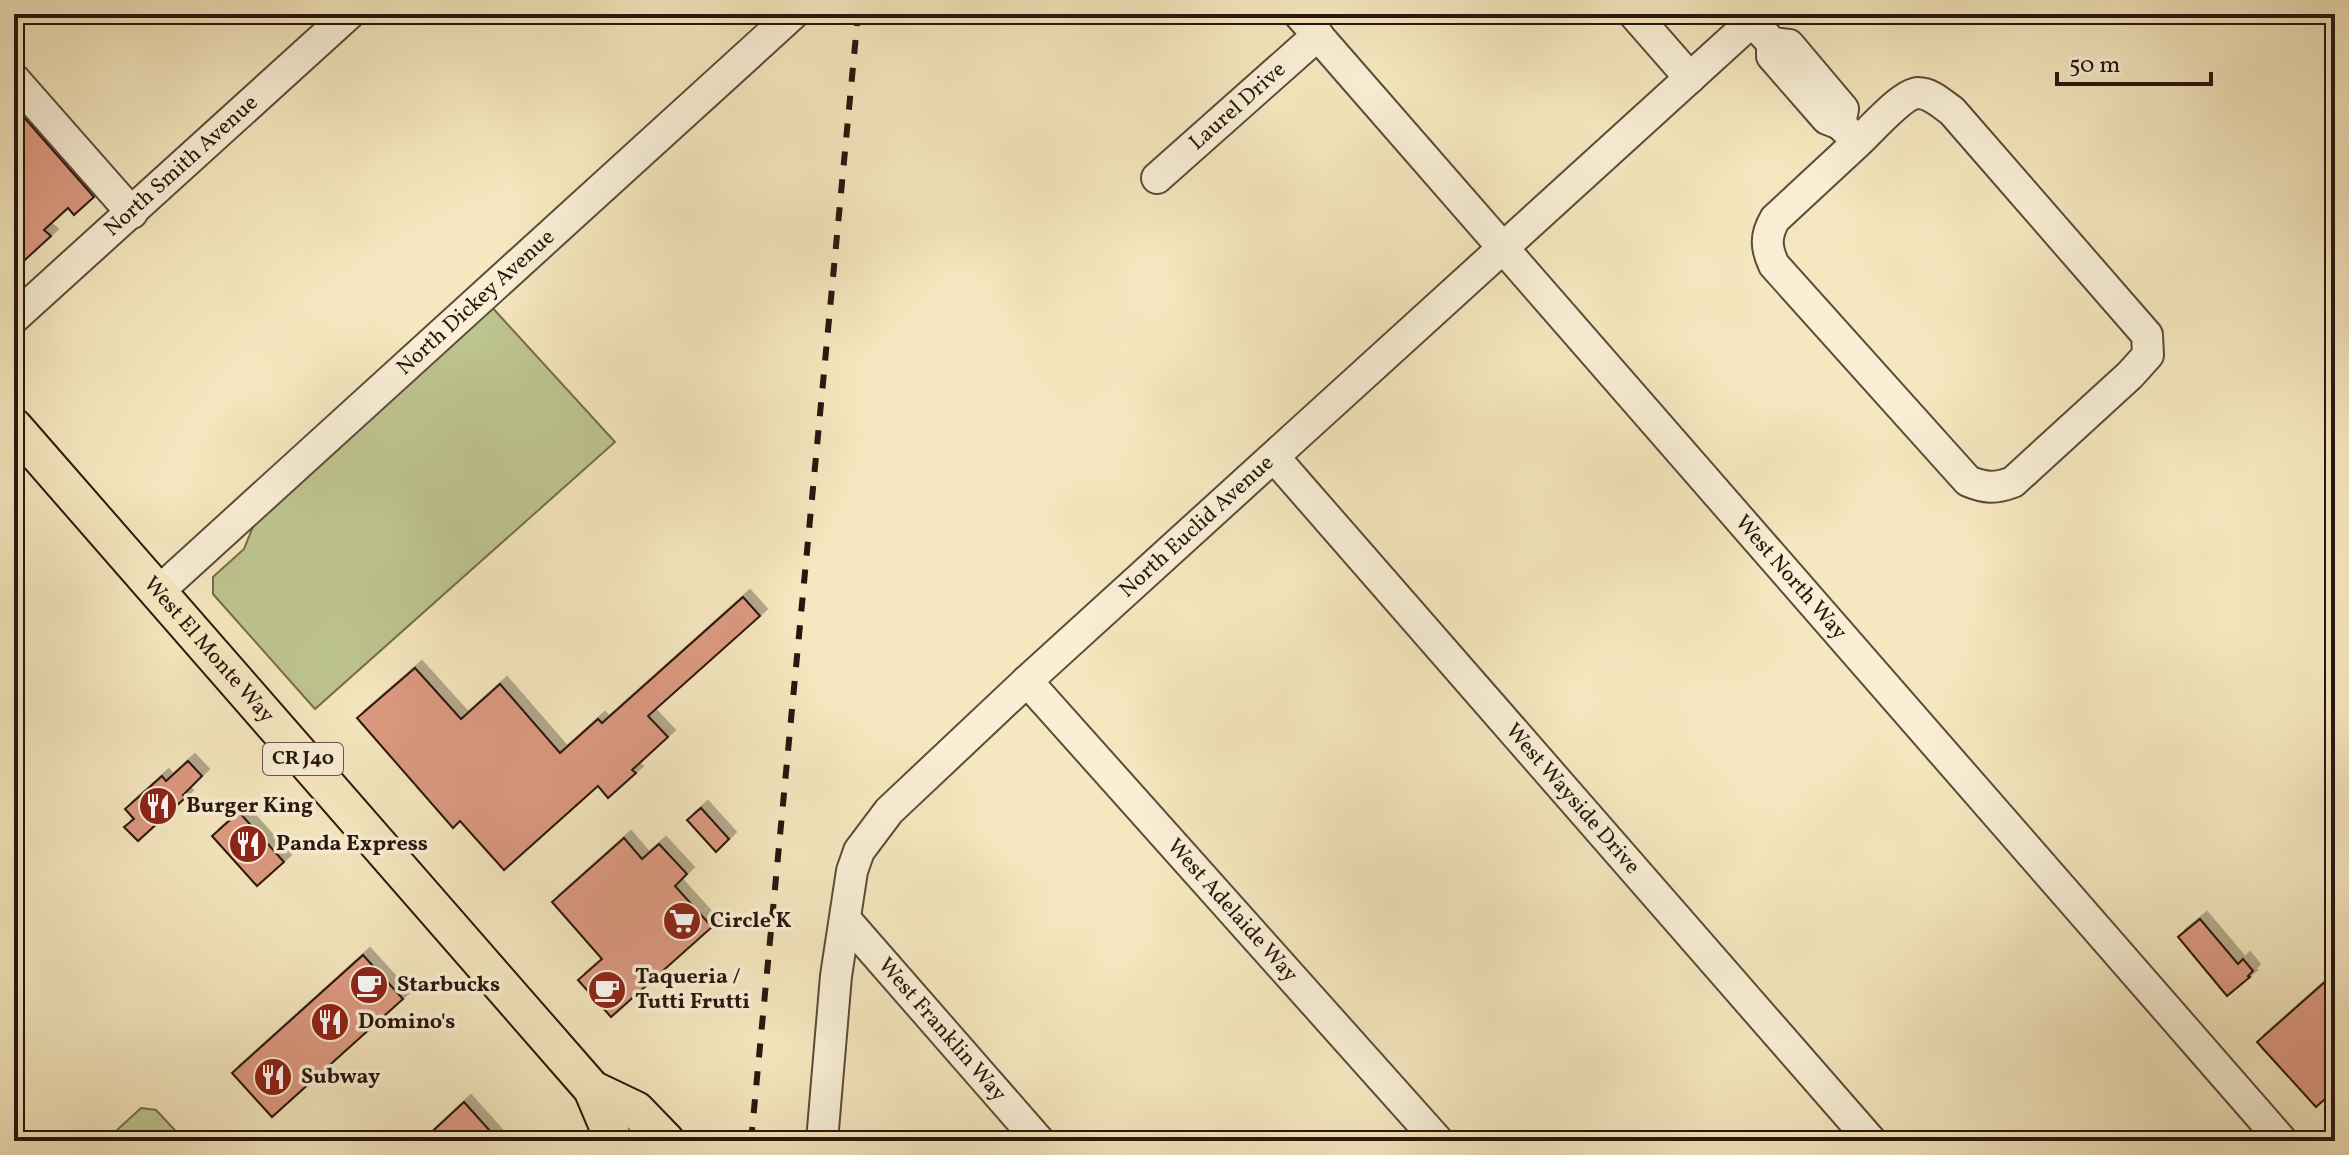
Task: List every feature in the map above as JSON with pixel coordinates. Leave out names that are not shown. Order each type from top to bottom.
[{"type":"main road","name":"West El Monte Way","points":[[14,427],[592,1089],[614,1141]]},
{"type":"main road","name":"West El Monte Way","points":[[592,1089],[636,1110],[666,1141]]},
{"type":"street","name":"North Smith Avenue","points":[[14,318],[349,14]]},
{"type":"street","name":"North Dickey Avenue","points":[[158,592],[793,14]]},
{"type":"street","points":[[1634,14],[1690,78]]},
{"type":"street","name":"Laurel Drive","points":[[1157,178],[1308,25]]},
{"type":"street","name":"West North Way","points":[[1308,25],[2282,1141]]},
{"type":"street","points":[[1761,26],[1772,56],[1827,119],[1849,133]]},
{"type":"street","name":"North Euclid Avenue","points":[[822,1141],[836,976],[852,871],[859,851],[889,811],[1027,681],[1690,78],[1761,26]]},
{"type":"street","points":[[14,79],[132,213]]},
{"type":"street","points":[[1918,93],[1935,98],[1952,111],[2147,335],[2148,355],[2130,375],[2013,482],[1998,488],[1983,488],[1968,481],[1774,265],[1767,248],[1768,230],[1849,133],[1905,97],[1918,93]]},
{"type":"street","name":"West Wayside Drive","points":[[1274,457],[1871,1141]]},
{"type":"street","name":"West Adelaide Way","points":[[1027,681],[1438,1141]]},
{"type":"street","name":"West Franklin Way","points":[[846,920],[1039,1141]]},
{"type":"green space","points":[[490,305],[615,442],[315,709],[213,594],[213,577],[244,549],[259,512]]},
{"type":"green space","points":[[141,1108],[156,1110],[185,1141],[105,1141]]},
{"type":"building","points":[[14,106],[94,197],[74,215],[68,208],[44,230],[51,236],[14,270]]},
{"type":"building","points":[[743,597],[760,616],[648,716],[668,737],[632,770],[636,773],[608,798],[598,786],[504,870],[460,821],[453,828],[357,718],[415,668],[461,719],[500,684],[560,753],[598,719],[602,723]]},
{"type":"building","points":[[188,761],[202,776],[183,795],[186,797],[138,841],[124,827],[134,819],[125,809],[162,776],[166,781]]},
{"type":"building","points":[[701,808],[729,839],[716,852],[687,820]]},
{"type":"building","points":[[239,812],[284,862],[257,886],[212,836]]},
{"type":"building","points":[[624,838],[642,859],[659,844],[687,874],[675,886],[712,927],[611,1017],[578,980],[602,959],[552,902]]},
{"type":"building","points":[[2200,919],[2238,964],[2243,959],[2253,971],[2227,996],[2178,937]]},
{"type":"building","points":[[363,955],[403,999],[272,1117],[232,1073]]},
{"type":"building","points":[[2335,973],[2335,1090],[2316,1107],[2257,1042]]},
{"type":"building","points":[[464,1102],[499,1141],[422,1141]]},
{"type":"railway","points":[[751,1141],[858,14]]},
{"type":"place","name":"Burger King","points":[[158,806]]},
{"type":"place","name":"Panda Express","points":[[248,844]]},
{"type":"place","name":"Circle K","points":[[682,921]]},
{"type":"place","name":"Starbucks","points":[[369,985]]},
{"type":"place","name":"Taqueria / Tutti Frutti","points":[[607,990]]},
{"type":"place","name":"Domino's","points":[[330,1022]]},
{"type":"place","name":"Subway","points":[[273,1077]]}]
